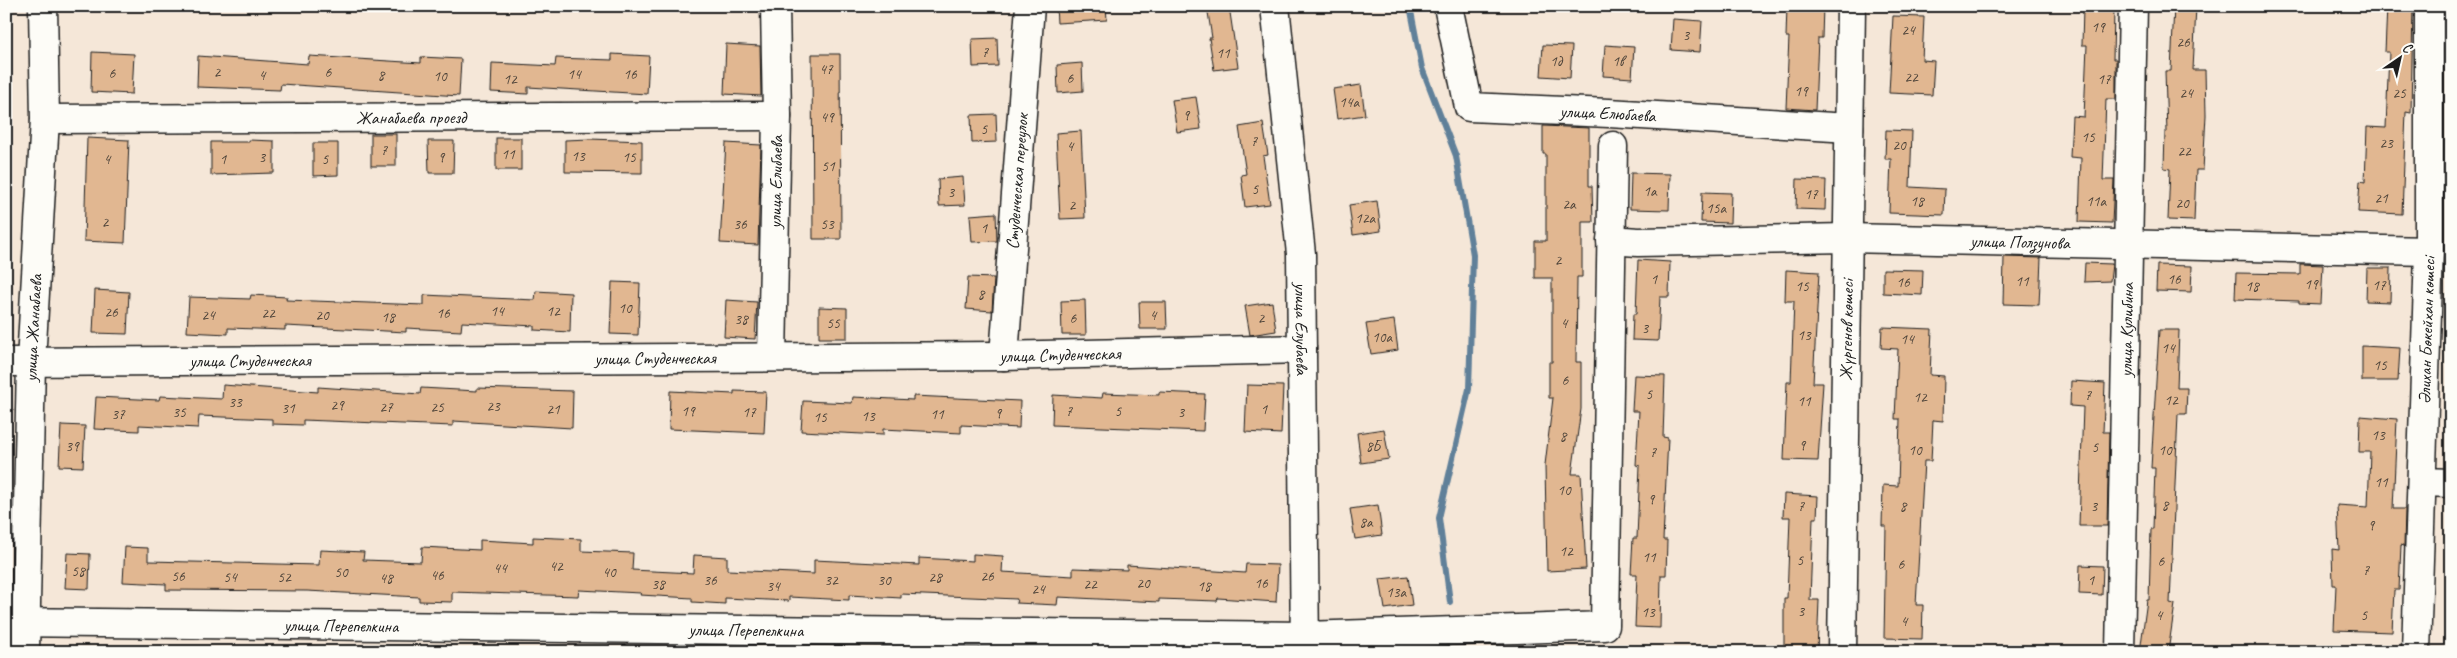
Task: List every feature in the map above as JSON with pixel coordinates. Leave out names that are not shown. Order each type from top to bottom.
[{"type":"street","name":"улица Жанабаева","points":[[25,652],[16,622],[19,362],[45,119],[43,6]]},
{"type":"street","name":"улица Елибаева","points":[[772,357],[777,116],[775,6]]},
{"type":"street","name":"Студенческая переулок","points":[[1004,356],[1030,6]]},
{"type":"street","name":"улица Елубаева","points":[[1275,6],[1301,254],[1305,644]]},
{"type":"street","name":"улица Елюбаева","points":[[1448,6],[1469,106],[1849,128]]},
{"type":"street","name":"Жүргенов көшесі","points":[[1842,652],[1846,238],[1851,6]]},
{"type":"street","name":"улица Кулибина","points":[[2120,652],[2130,244],[2133,6]]},
{"type":"street","name":"Әлихан Бөкейхан көшесі","points":[[2416,652],[2429,250],[2429,6]]},
{"type":"street","name":"Жанабаева проезд","points":[[45,119],[777,116]]},
{"type":"street","points":[[1611,240],[1612,146]]},
{"type":"street","name":"улица Ползунова","points":[[1611,240],[1638,242],[1846,238],[2429,250]]},
{"type":"street","name":"улица Перепелкина","points":[[16,622],[1305,644],[1604,626],[1611,240]]},
{"type":"street","name":"улица Студенческая","points":[[19,362],[1004,356],[1302,349]]},
{"type":"street","points":[[2422,482],[2451,483]]},
{"type":"building","points":[[1056,6],[1106,6],[1107,20],[1057,23]]},
{"type":"building","points":[[1207,6],[1229,6],[1238,67],[1214,70]]},
{"type":"building","points":[[1787,6],[1823,6],[1822,38],[1818,38],[1815,110],[1786,108],[1789,37],[1786,37]]},
{"type":"building","points":[[2174,6],[2196,6],[2193,70],[2205,70],[2206,115],[2203,170],[2196,170],[2194,221],[2168,220],[2170,169],[2164,168],[2165,132],[2167,132],[2165,71],[2171,71]]},
{"type":"building","points":[[2387,6],[2413,6],[2411,113],[2406,112],[2402,214],[2358,212],[2360,181],[2365,182],[2367,127],[2386,128],[2389,52],[2385,52]]},
{"type":"building","points":[[2083,8],[2114,9],[2113,59],[2116,59],[2116,99],[2106,99],[2103,180],[2114,180],[2112,223],[2079,222],[2081,158],[2070,157],[2072,116],[2084,117],[2087,45],[2082,45]]},
{"type":"building","points":[[1893,16],[1924,17],[1922,60],[1934,61],[1932,95],[1889,93]]},
{"type":"building","points":[[1673,19],[1702,21],[1700,52],[1671,50]]},
{"type":"building","points":[[997,38],[998,66],[973,67],[972,39]]},
{"type":"building","points":[[726,44],[760,46],[761,96],[724,94]]},
{"type":"building","points":[[1543,45],[1572,46],[1570,78],[1541,76]]},
{"type":"building","points":[[1605,45],[1634,47],[1632,78],[1603,76]]},
{"type":"building","points":[[92,52],[134,54],[132,94],[91,92]]},
{"type":"building","points":[[612,54],[649,56],[647,94],[528,87],[528,94],[491,92],[492,63],[555,66],[556,58],[612,60]]},
{"type":"building","points":[[812,54],[840,54],[841,239],[813,239]]},
{"type":"building","points":[[198,56],[308,64],[309,56],[421,63],[421,57],[461,59],[459,96],[281,84],[280,90],[197,87]]},
{"type":"building","points":[[1082,63],[1083,91],[1058,93],[1057,65]]},
{"type":"building","points":[[1361,85],[1365,115],[1337,119],[1333,89]]},
{"type":"building","points":[[1196,97],[1201,129],[1177,132],[1172,100]]},
{"type":"building","points":[[996,114],[997,142],[972,143],[971,115]]},
{"type":"building","points":[[1263,123],[1268,155],[1263,156],[1270,204],[1245,207],[1241,175],[1246,174],[1239,127]]},
{"type":"building","points":[[1543,126],[1589,128],[1589,186],[1592,186],[1593,222],[1582,222],[1582,277],[1577,277],[1576,362],[1581,362],[1581,409],[1572,474],[1581,474],[1586,569],[1547,571],[1545,465],[1553,398],[1549,398],[1549,362],[1552,362],[1552,278],[1535,278],[1535,241],[1546,241],[1546,154],[1543,154]]},
{"type":"building","points":[[1886,130],[1912,131],[1910,187],[1945,189],[1944,215],[1889,213],[1891,159],[1885,159]]},
{"type":"building","points":[[1081,131],[1085,218],[1060,219],[1056,133]]},
{"type":"building","points":[[371,134],[396,134],[396,166],[371,166]]},
{"type":"building","points":[[87,138],[129,140],[125,243],[84,241]]},
{"type":"building","points":[[496,138],[521,138],[521,170],[496,170]]},
{"type":"building","points":[[249,140],[274,141],[274,173],[211,175],[211,142],[249,142]]},
{"type":"building","points":[[565,140],[642,141],[642,173],[565,172]]},
{"type":"building","points":[[428,141],[454,141],[453,173],[429,173]]},
{"type":"building","points":[[313,143],[338,143],[338,175],[313,176]]},
{"type":"building","points":[[726,143],[761,145],[758,245],[720,243]]},
{"type":"building","points":[[1631,173],[1670,174],[1669,210],[1630,209]]},
{"type":"building","points":[[963,177],[965,205],[939,206],[938,179]]},
{"type":"building","points":[[1797,179],[1826,180],[1825,210],[1796,209]]},
{"type":"building","points":[[1702,192],[1731,193],[1730,223],[1701,222]]},
{"type":"building","points":[[1377,201],[1381,231],[1353,235],[1349,205]]},
{"type":"building","points":[[996,213],[997,241],[972,242],[970,215]]},
{"type":"building","points":[[2004,257],[2041,258],[2039,305],[2003,304]]},
{"type":"building","points":[[1638,260],[1670,262],[1669,297],[1660,297],[1658,341],[1632,340],[1633,314],[1636,314]]},
{"type":"building","points":[[2085,263],[2112,264],[2110,281],[2084,282]]},
{"type":"building","points":[[2300,264],[2323,265],[2321,304],[2299,303],[2299,301],[2235,299],[2236,273],[2300,274]]},
{"type":"building","points":[[2157,265],[2192,266],[2191,292],[2156,291]]},
{"type":"building","points":[[2367,268],[2391,268],[2390,302],[2366,301]]},
{"type":"building","points":[[1883,269],[1923,270],[1922,295],[1883,293]]},
{"type":"building","points":[[1786,270],[1819,272],[1813,383],[1823,383],[1818,461],[1784,460],[1787,382],[1791,382],[1794,301],[1785,301]]},
{"type":"building","points":[[968,277],[994,278],[992,311],[966,309]]},
{"type":"building","points":[[612,282],[640,283],[638,335],[610,334]]},
{"type":"building","points":[[95,290],[129,292],[127,334],[93,333]]},
{"type":"building","points":[[536,291],[571,293],[570,332],[534,330],[534,326],[462,322],[461,331],[406,328],[406,332],[285,326],[285,330],[228,328],[228,334],[187,332],[189,297],[250,299],[251,295],[287,297],[286,300],[424,305],[424,295],[535,300]]},
{"type":"building","points":[[726,300],[757,302],[755,339],[724,337]]},
{"type":"building","points":[[1085,300],[1086,335],[1062,335],[1061,301]]},
{"type":"building","points":[[1139,302],[1166,302],[1167,329],[1140,329]]},
{"type":"building","points":[[1272,302],[1276,331],[1250,335],[1245,306]]},
{"type":"building","points":[[819,307],[847,308],[847,338],[819,338]]},
{"type":"building","points":[[1394,320],[1398,350],[1371,354],[1366,324]]},
{"type":"building","points":[[1882,327],[1932,329],[1930,375],[1944,376],[1943,421],[1933,420],[1931,461],[1924,461],[1916,605],[1923,605],[1922,639],[1884,638],[1886,526],[1882,526],[1883,485],[1898,486],[1900,419],[1895,419],[1898,349],[1881,348]]},
{"type":"building","points":[[2159,330],[2179,330],[2177,388],[2187,388],[2186,414],[2178,414],[2170,603],[2175,604],[2168,652],[2140,652],[2147,600],[2149,600],[2155,468],[2151,468]]},
{"type":"building","points":[[2362,346],[2400,348],[2398,381],[2362,381]]},
{"type":"building","points":[[1634,375],[1665,376],[1663,437],[1668,438],[1663,540],[1667,540],[1666,575],[1661,575],[1660,628],[1635,627],[1637,574],[1631,574],[1633,538],[1637,538],[1640,466],[1636,465],[1639,411],[1632,411]]},
{"type":"building","points":[[2071,381],[2105,383],[2103,432],[2109,432],[2107,526],[2079,526],[2083,407],[2070,406]]},
{"type":"building","points":[[223,385],[318,392],[318,387],[420,394],[421,388],[477,391],[477,388],[573,391],[572,428],[453,421],[453,426],[303,420],[303,425],[272,424],[272,419],[199,416],[198,428],[139,425],[139,431],[94,429],[96,397],[159,400],[160,396],[222,399]]},
{"type":"building","points":[[1247,385],[1283,386],[1281,434],[1245,432]]},
{"type":"building","points":[[670,391],[734,394],[734,391],[766,392],[764,433],[669,429]]},
{"type":"building","points":[[1159,392],[1205,394],[1203,431],[1052,425],[1053,395],[1102,398],[1103,393],[1159,395]]},
{"type":"building","points":[[913,396],[1020,401],[1019,428],[961,425],[961,433],[883,429],[883,435],[801,431],[803,401],[852,403],[853,397],[913,400]]},
{"type":"building","points":[[2360,416],[2397,419],[2393,509],[2405,509],[2404,546],[2401,545],[2399,590],[2394,590],[2392,632],[2334,630],[2336,585],[2333,585],[2332,549],[2339,550],[2337,505],[2368,507],[2370,452],[2359,452]]},
{"type":"building","points":[[61,425],[85,426],[83,467],[59,466]]},
{"type":"building","points":[[1384,429],[1389,459],[1361,463],[1357,433]]},
{"type":"building","points":[[1784,494],[1818,496],[1817,518],[1813,518],[1810,600],[1819,600],[1817,652],[1784,652],[1784,598],[1787,598],[1790,517],[1783,517]]},
{"type":"building","points":[[1378,505],[1382,535],[1355,539],[1350,509]]},
{"type":"building","points":[[533,537],[581,539],[581,551],[633,553],[632,570],[693,573],[694,555],[727,557],[727,570],[814,574],[814,560],[919,565],[919,558],[973,561],[973,554],[1003,556],[1002,572],[1073,576],[1073,568],[1127,570],[1127,565],[1245,573],[1246,564],[1278,565],[1276,602],[1218,598],[1217,601],[1159,599],[1159,602],[1058,597],[1057,605],[1016,603],[1017,599],[901,594],[901,598],[849,595],[849,600],[789,597],[789,601],[725,598],[725,604],[692,602],[692,598],[640,595],[641,593],[579,590],[578,596],[452,592],[452,602],[419,601],[419,597],[307,591],[166,590],[166,584],[123,582],[125,547],[148,548],[148,561],[319,565],[320,550],[364,552],[363,560],[421,562],[422,547],[480,550],[480,540],[533,543]]},
{"type":"building","points":[[67,553],[90,554],[89,589],[65,588]]},
{"type":"building","points":[[2080,565],[2103,566],[2102,595],[2079,594]]},
{"type":"building","points":[[1408,576],[1412,605],[1385,609],[1380,579]]},
{"type":"waterway","points":[[1410,6],[1422,68],[1456,156],[1473,255],[1469,389],[1439,518],[1450,602]]}]
